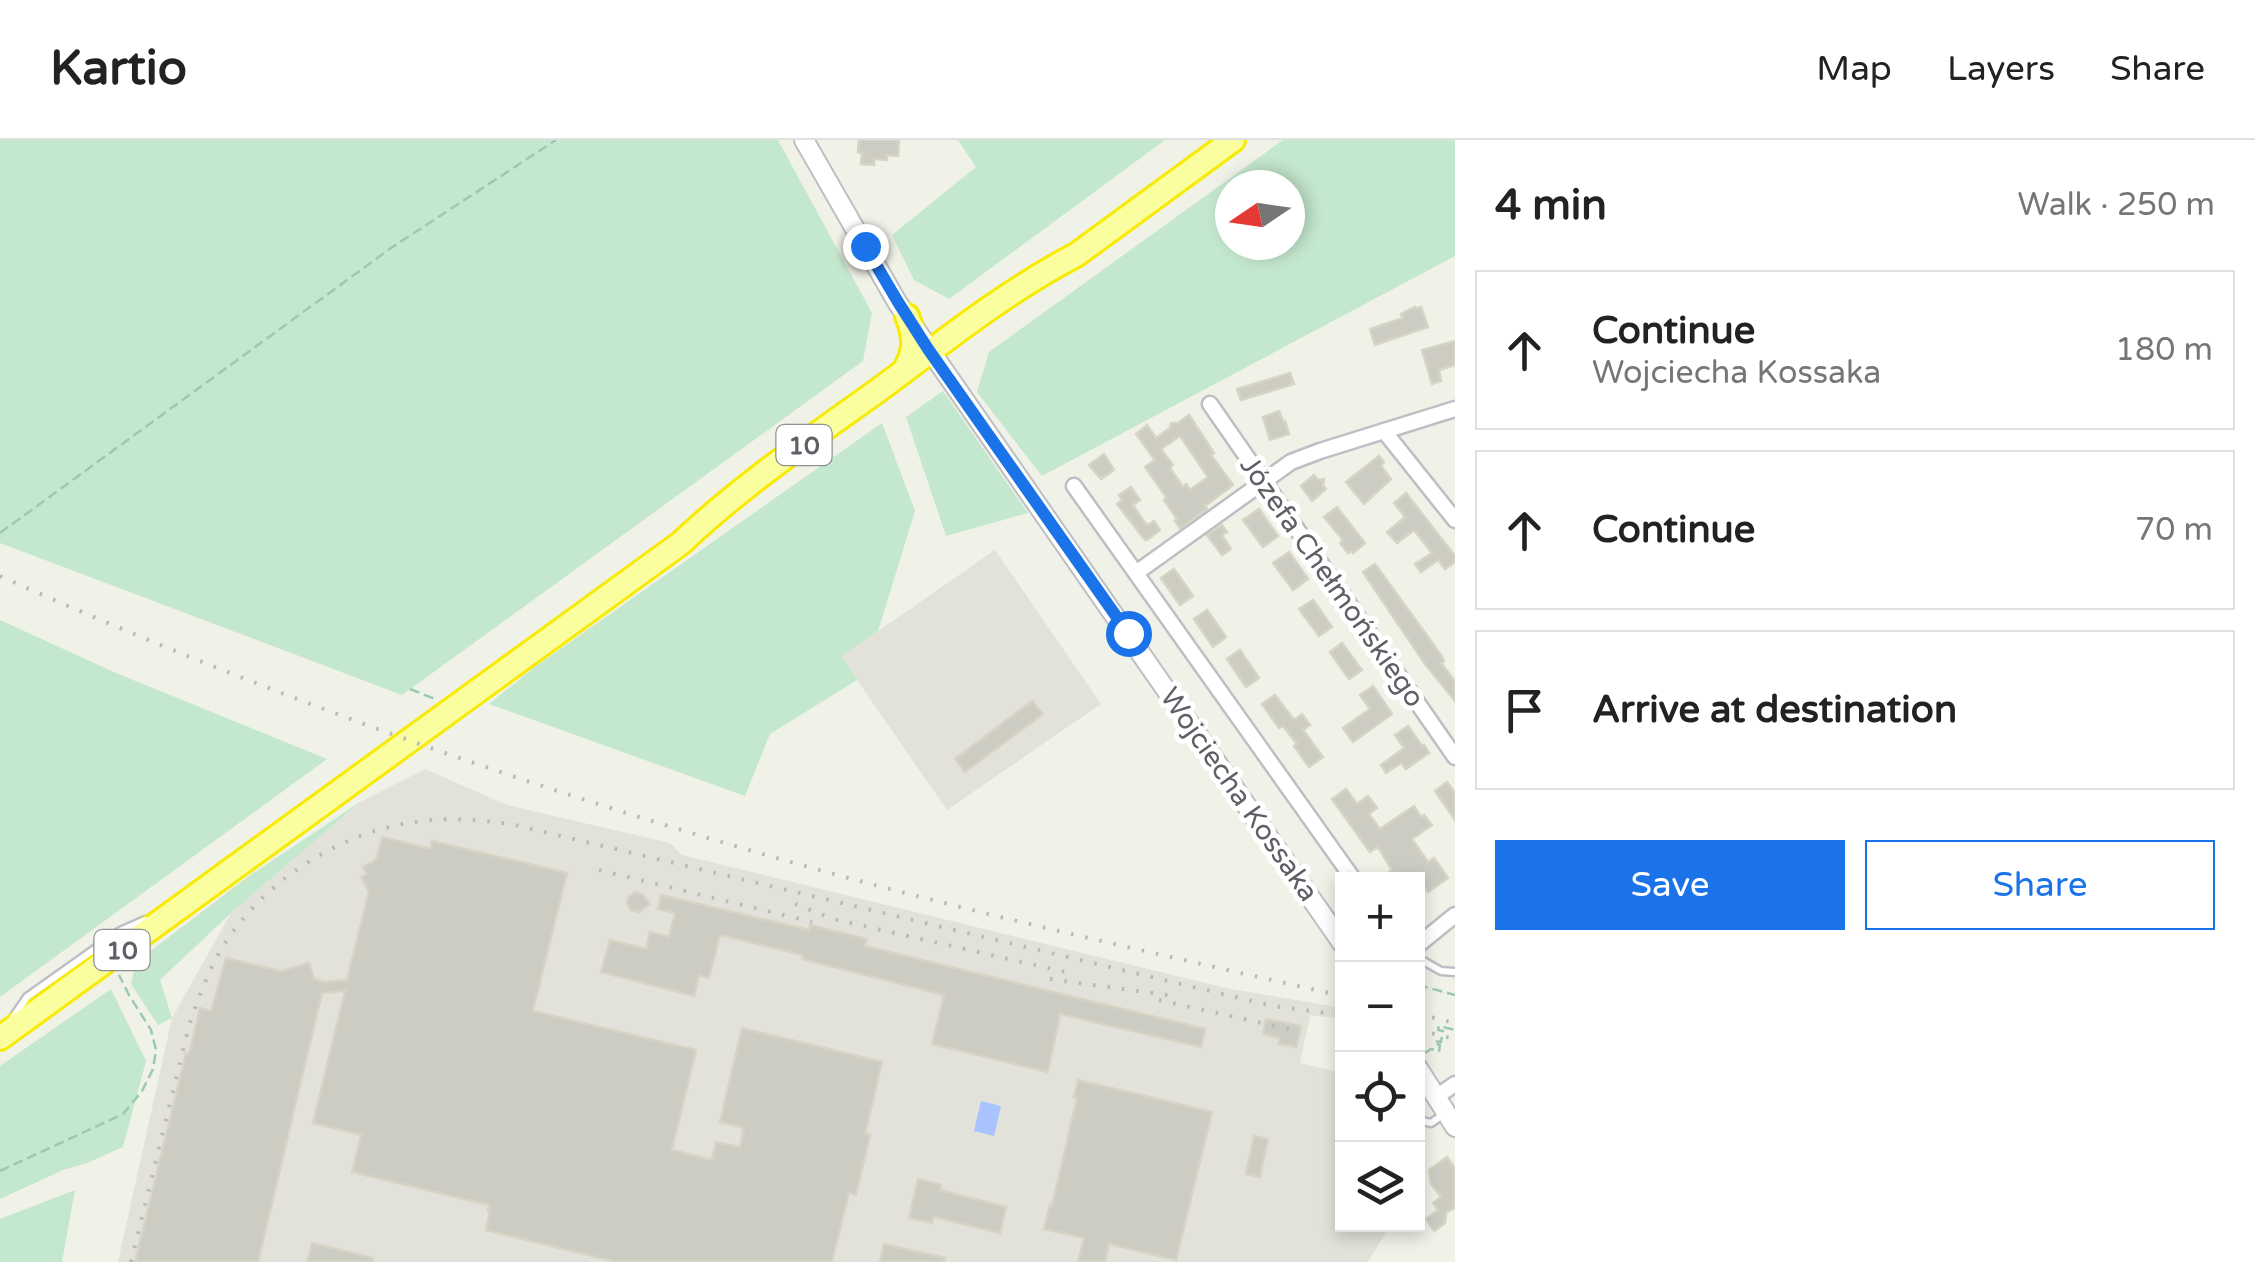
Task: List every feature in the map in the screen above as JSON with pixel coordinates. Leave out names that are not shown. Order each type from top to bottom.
[{"type":"highway","name":"10","points":[[0,1037],[680,543],[733,498],[901,373],[935,357],[951,337],[1049,269],[1076,255],[1234,140]]},
{"type":"highway","name":"10","points":[[680,543],[740,508],[935,357],[1054,277],[1076,255]]},
{"type":"highway","points":[[910,321],[931,338],[951,337]]},
{"type":"highway","points":[[901,373],[914,349],[910,321]]},
{"type":"street","name":"Wojciecha Kossaka","points":[[804,140],[910,321],[1335,933]]},
{"type":"street","name":"Józefa Chełmońskiego","points":[[1210,404],[1453,750]]},
{"type":"street","points":[[1136,573],[1298,459],[1455,409]]},
{"type":"street","points":[[1384,431],[1455,520]]},
{"type":"street","points":[[1074,486],[1348,872]]},
{"type":"street","points":[[1425,939],[1455,914]]},
{"type":"street","points":[[1425,1074],[1445,1112]]},
{"type":"street","points":[[1445,1112],[1455,1084]]},
{"type":"lane","points":[[0,1037],[27,997],[120,931],[188,902]]},
{"type":"lane","points":[[1424,962],[1455,972]]},
{"type":"path","points":[[0,533],[391,248],[556,140]]},
{"type":"path","points":[[410,690],[454,708]]},
{"type":"path","points":[[0,1171],[123,1114],[142,1091],[156,1050],[151,1030],[110,959]]},
{"type":"path","points":[[1425,987],[1455,995]]},
{"type":"path","points":[[1425,1056],[1431,1050],[1438,1051],[1440,1044],[1434,1043],[1441,1042],[1444,1031],[1438,1030],[1439,1026],[1455,1030]]},
{"type":"shaded area","points":[[995,550],[1101,704],[947,810],[841,657]]},
{"type":"shaded area","points":[[425,769],[507,805],[670,843],[682,855],[1226,988],[1335,1007],[1335,1018],[1310,1015],[1300,1063],[1335,1071],[1335,1232],[1386,1232],[1368,1262],[118,1262],[172,1018],[231,913],[360,802]]},
{"type":"green space","points":[[0,140],[778,140],[872,313],[863,361],[402,695],[0,543]]},
{"type":"green space","points":[[958,140],[1165,140],[949,299],[914,280],[892,235],[976,167]]},
{"type":"green space","points":[[1283,140],[1455,140],[1455,256],[1042,476],[977,392],[989,352],[1215,189],[1215,260],[1305,260],[1305,170],[1241,170]]},
{"type":"green space","points":[[943,391],[1028,513],[946,536],[906,417]]},
{"type":"green space","points":[[882,423],[915,511],[878,631],[842,656],[857,680],[770,734],[745,796],[489,704],[536,666]]},
{"type":"green space","points":[[0,620],[116,673],[327,759],[0,997]]},
{"type":"green space","points":[[360,802],[160,980],[172,1018],[158,1025],[131,984],[136,962],[249,876]]},
{"type":"green space","points":[[111,989],[146,1061],[123,1147],[0,1199],[0,1066]]},
{"type":"green space","points":[[75,1190],[62,1262],[0,1262],[0,1219]]},
{"type":"water","points":[[981,1101],[1001,1106],[994,1136],[974,1131]]},
{"type":"building","points":[[859,140],[899,140],[898,156],[874,159],[874,165],[861,164]]},
{"type":"building","points":[[1421,307],[1428,327],[1375,345],[1370,329],[1403,318],[1401,314]]},
{"type":"building","points":[[1455,341],[1455,365],[1439,370],[1441,381],[1432,384],[1422,350]]},
{"type":"building","points":[[1290,373],[1294,384],[1241,400],[1237,389]]},
{"type":"building","points":[[1279,411],[1289,434],[1270,440],[1263,417]]},
{"type":"building","points":[[1189,415],[1233,485],[1180,528],[1164,500],[1167,498],[1145,467],[1155,460],[1136,434],[1147,425],[1156,438],[1171,423]],"holes":[[[1180,436],[1208,477],[1190,490],[1186,484],[1183,487],[1161,449]]]},
{"type":"building","points":[[1104,454],[1114,470],[1101,479],[1089,465]]},
{"type":"building","points":[[1379,456],[1391,479],[1364,504],[1346,482]]},
{"type":"building","points":[[1314,475],[1318,480],[1324,479],[1326,489],[1312,501],[1301,486]]},
{"type":"building","points":[[1131,487],[1140,500],[1133,505],[1145,523],[1154,521],[1160,530],[1147,540],[1117,504],[1122,500],[1119,495]]},
{"type":"building","points":[[1406,493],[1455,556],[1455,562],[1445,569],[1438,560],[1421,572],[1415,564],[1432,553],[1414,530],[1397,543],[1387,532],[1405,517],[1394,503]]},
{"type":"building","points":[[1337,507],[1365,543],[1353,553],[1348,553],[1340,543],[1343,540],[1324,517]]},
{"type":"building","points":[[1259,509],[1278,536],[1263,547],[1243,520]]},
{"type":"building","points":[[1222,525],[1227,532],[1222,535],[1231,549],[1222,555],[1207,535]]},
{"type":"building","points":[[1289,552],[1308,579],[1293,590],[1273,563]]},
{"type":"building","points":[[1375,564],[1441,655],[1441,663],[1455,681],[1455,701],[1363,572]]},
{"type":"building","points":[[1174,569],[1193,596],[1180,605],[1161,578]]},
{"type":"building","points":[[1313,600],[1332,627],[1319,636],[1299,609]]},
{"type":"building","points":[[1207,610],[1226,637],[1213,647],[1194,619]]},
{"type":"building","points":[[1342,643],[1362,670],[1349,679],[1330,652]]},
{"type":"building","points":[[1240,650],[1259,678],[1246,687],[1227,659]]},
{"type":"building","points":[[1373,686],[1392,714],[1353,742],[1343,728],[1370,709],[1360,695]]},
{"type":"building","points":[[1275,695],[1294,720],[1302,714],[1310,725],[1303,730],[1323,757],[1309,767],[1294,746],[1297,744],[1283,726],[1279,728],[1262,704]]},
{"type":"building","points":[[1032,701],[1043,714],[965,772],[955,759]]},
{"type":"building","points":[[1408,726],[1429,753],[1406,769],[1401,763],[1386,773],[1381,765],[1404,748],[1395,735]]},
{"type":"building","points":[[1447,782],[1455,793],[1455,820],[1435,791]]},
{"type":"building","points":[[1346,789],[1357,804],[1368,796],[1377,808],[1369,814],[1380,829],[1414,806],[1432,825],[1412,839],[1428,862],[1434,858],[1448,878],[1428,892],[1425,872],[1389,872],[1392,870],[1378,847],[1370,852],[1332,799]]},
{"type":"building","points":[[382,837],[431,849],[432,841],[567,873],[533,1011],[696,1050],[672,1150],[712,1160],[716,1142],[740,1147],[744,1128],[720,1122],[742,1028],[882,1062],[856,1195],[849,1193],[832,1262],[617,1262],[486,1230],[489,1205],[352,1172],[361,1135],[313,1123],[345,991],[322,993],[258,1262],[135,1262],[186,1053],[189,1054],[200,1008],[211,1011],[226,958],[281,971],[309,963],[314,979],[347,980],[369,892],[361,877],[367,874],[363,867],[376,860]]},
{"type":"building","points":[[636,892],[650,904],[639,912],[631,910],[627,903]]},
{"type":"building","points":[[661,895],[809,930],[810,925],[867,939],[865,946],[1205,1029],[1201,1047],[1060,1014],[1048,1072],[932,1044],[944,995],[720,935],[709,978],[699,975],[694,996],[601,972],[610,940],[646,949],[650,932],[669,937],[675,913],[658,909]]},
{"type":"building","points":[[1266,1019],[1301,1026],[1296,1047],[1279,1044],[1280,1038],[1263,1034]]},
{"type":"building","points":[[1078,1080],[1212,1112],[1176,1260],[1109,1244],[1105,1262],[1078,1262],[1084,1238],[1044,1229],[1077,1098],[1074,1097]]},
{"type":"building","points":[[1254,1136],[1268,1139],[1260,1177],[1246,1174]]},
{"type":"building","points":[[1447,1157],[1455,1168],[1454,1208],[1446,1213],[1445,1223],[1434,1231],[1426,1219],[1438,1210],[1433,1203],[1441,1197],[1431,1184],[1429,1170]]},
{"type":"building","points":[[918,1179],[941,1185],[940,1190],[1006,1207],[1000,1233],[934,1217],[932,1223],[909,1218]]},
{"type":"building","points":[[312,1243],[373,1258],[373,1262],[307,1262]]},
{"type":"building","points":[[884,1244],[945,1258],[944,1262],[880,1262]]},
{"type":"railway","points":[[0,576],[297,699],[600,805],[939,902],[1335,994]]},
{"type":"railway","points":[[131,1262],[189,1026],[218,955],[235,929],[279,883],[333,848],[393,826],[447,819],[515,825],[1273,1006],[1335,1014]]},
{"type":"railway","points":[[599,870],[812,922]]},
{"type":"railway","points":[[795,904],[833,919],[1066,972]]},
{"type":"railway","points":[[1050,979],[1174,996]]},
{"type":"railway","points":[[1159,1000],[1293,1030]]},
{"type":"railway","points":[[1425,1016],[1455,1023]]},
{"type":"railway","points":[[1425,1032],[1455,1039]]},
{"type":"route","points":[[865,246],[928,349],[1128,633]]}]
